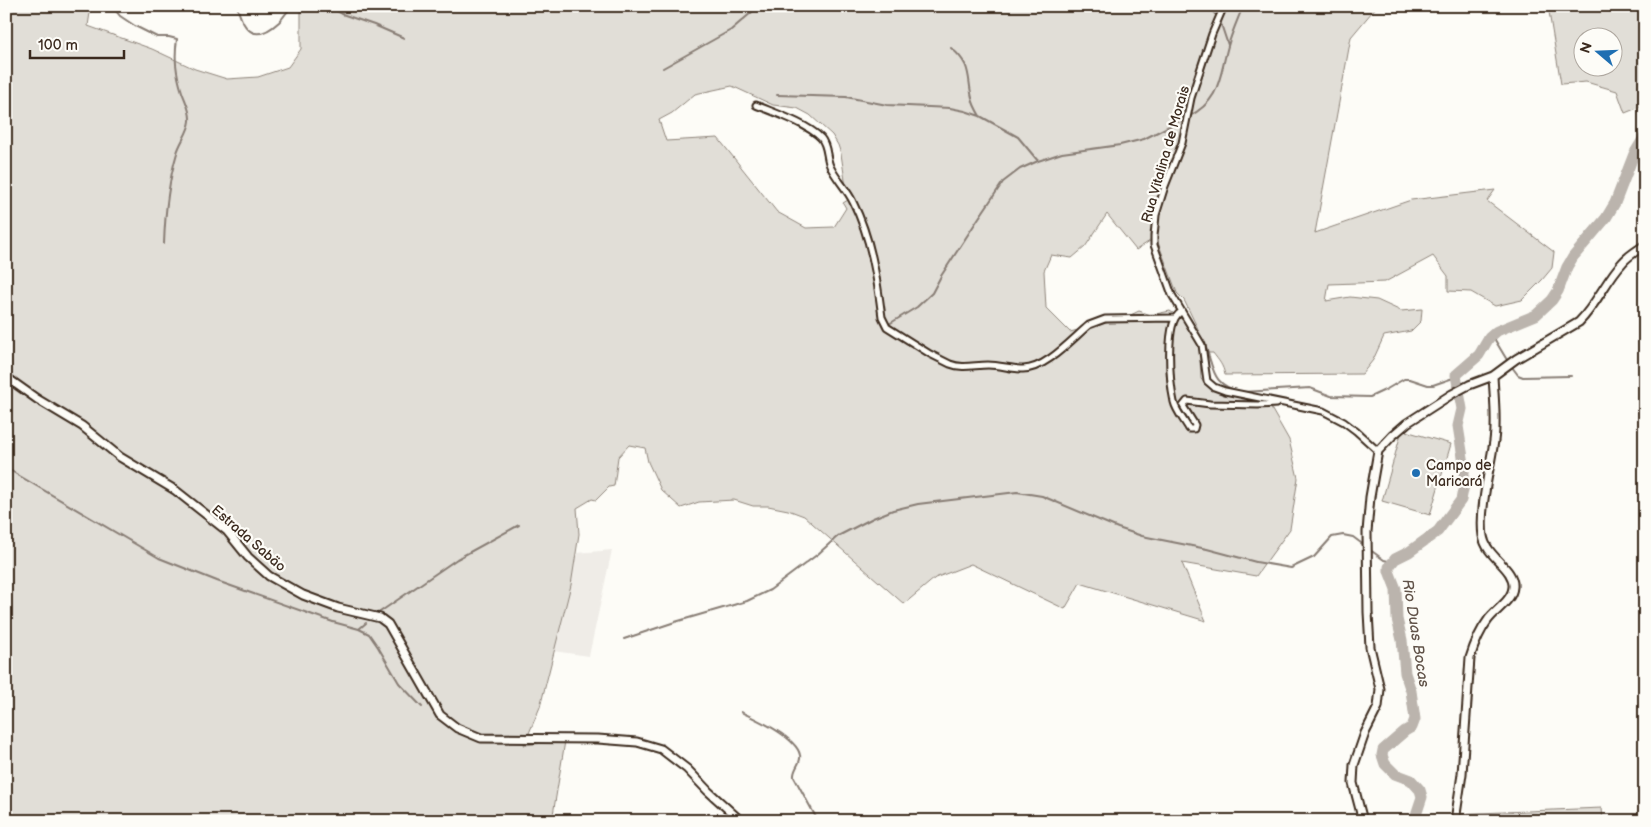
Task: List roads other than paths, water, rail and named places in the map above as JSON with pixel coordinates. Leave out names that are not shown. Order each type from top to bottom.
[{"type":"street","name":"Rua Vitalina de Morais","points":[[1224,6],[1212,34],[1191,98],[1182,143],[1156,215],[1154,245],[1172,295],[1202,345],[1206,378],[1210,385],[1225,391],[1316,410],[1330,415],[1356,431],[1378,451]]},
{"type":"street","points":[[756,105],[798,123],[821,138],[827,148],[829,165],[846,188],[864,226],[875,269],[884,323],[892,330],[950,364],[959,368],[989,365],[1022,369],[1031,368],[1049,359],[1095,322],[1174,318]]},
{"type":"street","points":[[1363,821],[1353,784],[1354,764],[1365,733],[1378,707],[1380,689],[1370,647],[1368,612],[1370,497],[1378,451],[1408,423],[1452,394],[1493,376],[1516,359],[1579,322],[1586,315],[1624,260],[1645,245]]},
{"type":"street","points":[[1181,312],[1174,318],[1170,335],[1172,388],[1174,404],[1190,430],[1194,429],[1195,425],[1183,406],[1187,401],[1210,404],[1258,405],[1282,403]]},
{"type":"street","points":[[1455,821],[1462,774],[1470,658],[1483,626],[1510,596],[1514,585],[1510,574],[1488,550],[1483,536],[1484,499],[1494,433],[1493,376]]},
{"type":"street","name":"Estrada Sabäo","points":[[6,377],[37,399],[82,426],[120,457],[175,490],[226,532],[248,557],[269,576],[303,595],[329,605],[380,618],[388,624],[440,715],[457,728],[481,738],[541,738],[637,742],[661,749],[687,769],[741,821]]},
{"type":"waterway","points":[[112,6],[120,16],[135,26],[157,37],[177,39],[177,72],[189,110],[190,121],[178,149],[171,176],[166,209],[164,244]]},
{"type":"waterway","points":[[237,6],[243,23],[252,32],[257,33],[264,32],[279,22],[292,6]]},
{"type":"waterway","points":[[328,6],[342,14],[404,38]]},
{"type":"waterway","points":[[663,68],[731,30],[759,6]]},
{"type":"waterway","points":[[1207,6],[1216,15]]},
{"type":"waterway","points":[[1188,117],[1199,110],[1213,96],[1243,6]]},
{"type":"waterway","points":[[1220,21],[1228,45]]},
{"type":"waterway","points":[[951,48],[966,65],[973,100],[980,116]]},
{"type":"waterway","points":[[777,95],[846,97],[887,105],[950,108],[965,111],[980,116],[1018,137],[1038,161]]},
{"type":"waterway","points":[[889,324],[917,307],[932,293],[941,276],[1003,182],[1020,169],[1062,153],[1120,145],[1144,139],[1183,119]]},
{"type":"waterway","name":"Rio Duas Bocas","points":[[1416,821],[1422,797],[1420,790],[1411,780],[1395,774],[1385,764],[1382,755],[1383,750],[1412,727],[1415,719],[1411,691],[1405,673],[1402,640],[1397,619],[1396,589],[1389,567],[1395,559],[1409,552],[1438,531],[1461,500],[1464,485],[1464,464],[1458,426],[1462,409],[1456,375],[1479,355],[1489,338],[1497,331],[1536,315],[1552,300],[1573,257],[1606,218],[1615,203],[1634,154],[1645,136]]},
{"type":"waterway","points":[[1194,327],[1202,339],[1218,379],[1231,389],[1242,392],[1310,388],[1331,396],[1370,397],[1404,379],[1433,385],[1456,377]]},
{"type":"waterway","points":[[1492,335],[1507,360]]},
{"type":"waterway","points":[[1512,367],[1518,375],[1523,377],[1571,376]]},
{"type":"waterway","points":[[6,468],[159,558],[217,581],[369,634],[399,683],[422,707]]},
{"type":"waterway","points":[[624,639],[747,601],[770,590],[818,554],[838,536],[873,518],[893,510],[918,504],[1017,492],[1042,496],[1142,536],[1291,568],[1314,557],[1332,537],[1343,535],[1353,537],[1365,546]]},
{"type":"waterway","points":[[377,614],[457,559],[519,525]]},
{"type":"waterway","points":[[1369,549],[1384,560],[1392,562]]},
{"type":"waterway","points":[[359,629],[366,623]]},
{"type":"waterway","points":[[741,712],[775,729],[797,748],[800,758],[794,777],[818,821]]},
{"type":"place","name":"Campo de Maricará","points":[[1416,473]]}]
